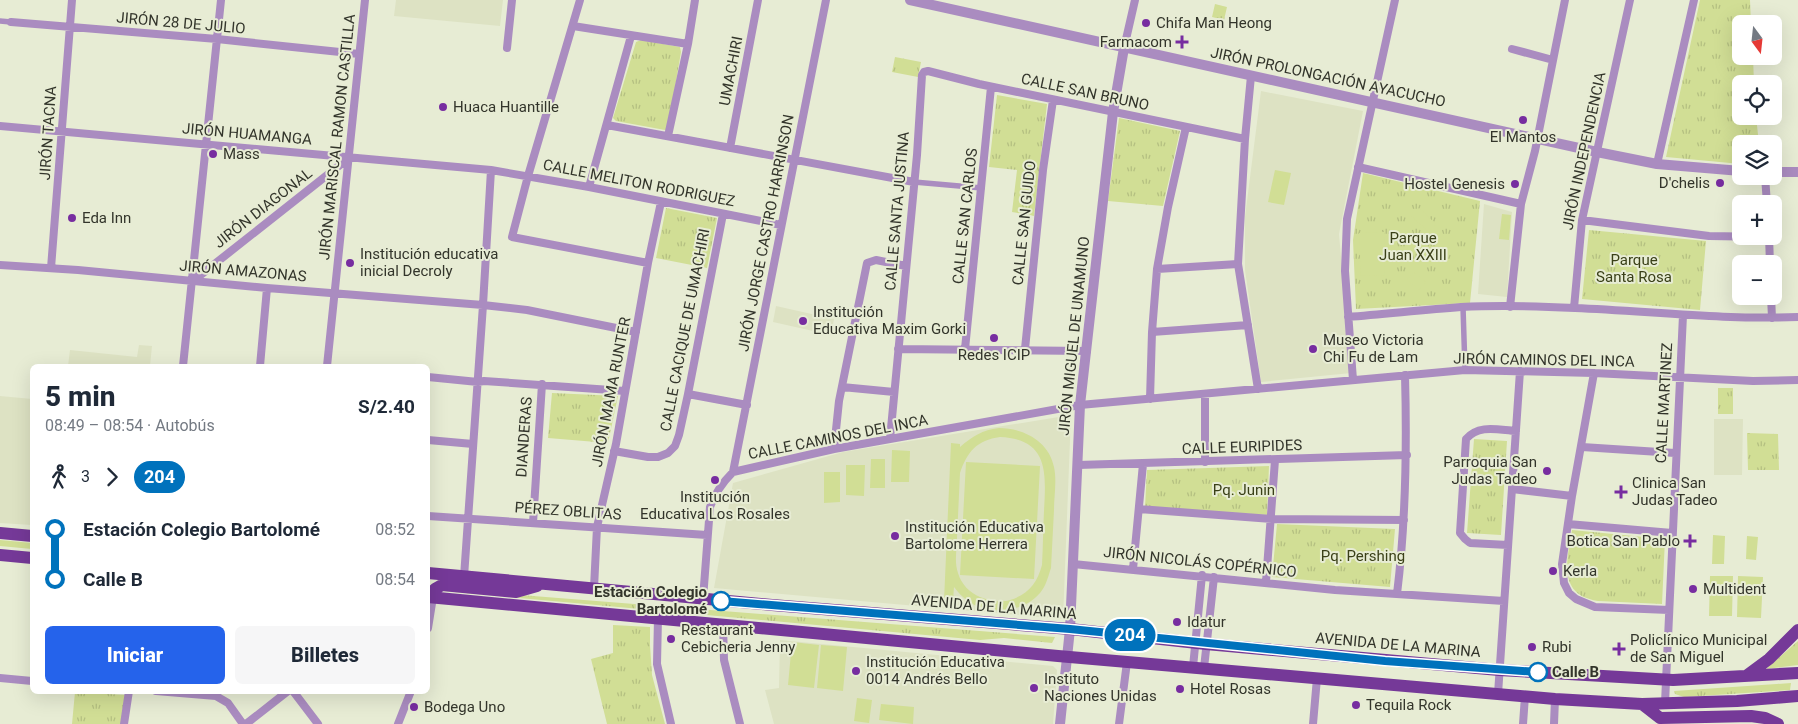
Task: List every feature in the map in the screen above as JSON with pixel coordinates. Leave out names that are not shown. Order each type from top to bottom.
[{"type":"main road","points":[[0,533],[30,536]]},
{"type":"main road","points":[[0,555],[30,558]]},
{"type":"main road","name":"AVENIDA DE LA MARINA","points":[[430,573],[703,599],[1070,629],[1499,670],[1666,680],[1798,673]]},
{"type":"main road","points":[[547,584],[516,592],[442,585],[434,589],[430,597],[1127,662],[1555,699],[1642,704],[1737,701],[1798,696]]},
{"type":"main road","points":[[1744,677],[1769,659],[1798,630]]},
{"type":"main road","points":[[1642,704],[1660,718],[1751,716],[1765,718],[1778,724]]},
{"type":"street","name":"JIRÓN TACNA","points":[[52,268],[72,0]]},
{"type":"street","points":[[183,364],[221,0]]},
{"type":"street","name":"JIRÓN MARISCAL RAMON CASTILLA","points":[[327,364],[365,0]]},
{"type":"street","points":[[507,48],[512,0]]},
{"type":"street","points":[[580,0],[512,237],[648,264]]},
{"type":"street","points":[[668,136],[688,44],[695,0]]},
{"type":"street","name":"UMACHIRI","points":[[730,148],[758,0]]},
{"type":"street","name":"JIRÓN JORGE CASTRO HARRINSON","points":[[733,472],[826,0]]},
{"type":"street","name":"JIRÓN PROLONGACIÓN AYACUCHO","points":[[910,0],[1597,152],[1657,164],[1732,170]]},
{"type":"street","points":[[1124,48],[1135,0]]},
{"type":"street","points":[[1353,380],[1345,271],[1347,218],[1396,0]]},
{"type":"street","points":[[1510,307],[1521,204],[1537,139],[1565,0]]},
{"type":"street","name":"JIRÓN INDEPENDENCIA","points":[[1574,308],[1582,220],[1630,0]]},
{"type":"street","points":[[1657,164],[1694,0]]},
{"type":"street","name":"JIRÓN 28 DE JULIO","points":[[0,21],[217,39],[359,54]]},
{"type":"street","points":[[573,26],[688,44]]},
{"type":"street","points":[[589,187],[631,36]]},
{"type":"street","name":"JIRÓN MIGUEL DE UNAMUNO","points":[[1060,724],[1070,629],[1080,405],[1113,112],[1124,48]]},
{"type":"street","points":[[1512,49],[1553,60]]},
{"type":"street","name":"CALLE SAN BRUNO","points":[[922,75],[928,71],[991,87],[1245,139]]},
{"type":"street","name":"CALLE SANTA JUSTINA","points":[[890,439],[917,155],[922,75]]},
{"type":"street","points":[[1251,76],[1245,139],[1238,264],[1258,389]]},
{"type":"street","name":"CALLE SAN CARLOS","points":[[965,349],[991,87]]},
{"type":"street","name":"CALLE SAN GUIDO","points":[[1025,349],[1043,170],[1053,100]]},
{"type":"street","points":[[607,125],[914,182],[982,188]]},
{"type":"street","name":"JIRÓN HUAMANGA","points":[[0,126],[490,170]]},
{"type":"street","points":[[1150,399],[1152,332],[1157,269],[1168,207],[1186,127]]},
{"type":"street","name":"JIRÓN DIAGONAL","points":[[193,281],[350,157]]},
{"type":"street","points":[[1358,167],[1521,204]]},
{"type":"street","points":[[464,577],[483,304],[490,170]]},
{"type":"street","name":"CALLE MELITON RODRIGUEZ","points":[[490,170],[589,187],[781,225]]},
{"type":"street","points":[[1782,172],[1798,172]]},
{"type":"street","name":"JIRÓN MAMA RUNTER","points":[[594,588],[598,527],[661,202]]},
{"type":"street","name":"CALLE CACIQUE DE UMACHIRI","points":[[614,451],[658,457],[668,453],[675,446],[688,394],[723,214]]},
{"type":"street","points":[[1582,220],[1708,236],[1732,236]]},
{"type":"street","points":[[834,449],[842,387],[867,262],[876,260],[906,266]]},
{"type":"street","points":[[1157,269],[1238,264]]},
{"type":"street","name":"JIRÓN AMAZONAS","points":[[0,265],[483,304],[527,310],[636,332]]},
{"type":"street","points":[[260,364],[267,288]]},
{"type":"street","points":[[1771,305],[1772,318]]},
{"type":"street","points":[[1348,317],[1463,307],[1574,308],[1682,315],[1798,317]]},
{"type":"street","points":[[1463,307],[1464,370]]},
{"type":"street","name":"CALLE MARTINEZ","points":[[1665,703],[1682,315]]},
{"type":"street","points":[[1152,332],[1248,325]]},
{"type":"street","points":[[898,349],[1087,351]]},
{"type":"street","name":"JIRÓN CAMINOS DEL INCA","points":[[1080,405],[1464,370],[1594,373],[1753,381],[1798,380]]},
{"type":"street","points":[[1498,694],[1520,371]]},
{"type":"street","points":[[1594,373],[1572,496],[1562,573],[1564,583],[1569,593],[1576,599],[1595,607],[1669,610]]},
{"type":"street","points":[[1397,594],[1404,520],[1407,455],[1405,375]]},
{"type":"street","points":[[430,377],[625,391]]},
{"type":"street","name":"DIANDERAS","points":[[533,523],[542,384]]},
{"type":"street","points":[[842,387],[894,392]]},
{"type":"street","points":[[688,394],[747,405]]},
{"type":"street","points":[[1205,394],[1205,462]]},
{"type":"street","name":"CALLE CAMINOS DEL INCA","points":[[703,599],[710,507],[715,494],[733,472],[834,449],[1080,405]]},
{"type":"street","points":[[1508,545],[1470,543],[1460,533],[1466,439],[1471,433],[1479,429],[1516,431]]},
{"type":"street","points":[[430,440],[473,444]]},
{"type":"street","points":[[1582,447],[1675,453]]},
{"type":"street","name":"CALLE EURIPIDES","points":[[1078,465],[1407,455]]},
{"type":"street","points":[[1266,582],[1275,460]]},
{"type":"street","points":[[1133,569],[1143,464]]},
{"type":"street","points":[[1512,489],[1572,496]]},
{"type":"street","points":[[1139,509],[1272,520],[1404,520]]},
{"type":"street","name":"PÉREZ OBLITAS","points":[[430,516],[707,535]]},
{"type":"street","points":[[1568,524],[1672,533]]},
{"type":"street","name":"JIRÓN NICOLÁS COPÉRNICO","points":[[1073,564],[1397,594],[1504,601]]},
{"type":"street","points":[[1199,668],[1202,575]]},
{"type":"street","points":[[1201,643],[1214,577]]},
{"type":"street","points":[[658,618],[656,664],[672,724]]},
{"type":"street","points":[[723,624],[724,660],[740,724]]},
{"type":"street","points":[[1119,724],[1127,662]]},
{"type":"street","points":[[0,678],[30,681]]},
{"type":"street","points":[[1313,724],[1317,678]]},
{"type":"street","points":[[124,724],[129,694]]},
{"type":"street","points":[[192,694],[216,696],[228,703],[245,724],[284,694]]},
{"type":"street","points":[[295,694],[318,724]]},
{"type":"street","points":[[398,724],[410,694]]},
{"type":"street","points":[[1523,724],[1525,696]]},
{"type":"street","points":[[1554,724],[1555,699]]},
{"type":"shaded area","points":[[396,0],[503,0],[500,26],[394,16]]},
{"type":"shaded area","points":[[1261,91],[1363,111],[1339,234],[1351,373],[1261,382],[1245,270],[1245,217]]},
{"type":"shaded area","points":[[1484,204],[1512,212],[1507,297],[1478,294]]},
{"type":"shaded area","name":"Institución Educativa Maxim Gorki","points":[[776,306],[834,319],[831,335],[773,322]]},
{"type":"shaded area","points":[[139,345],[152,346],[150,364],[68,364],[70,350],[137,357]]},
{"type":"shaded area","points":[[0,396],[30,399],[30,525],[0,523]]},
{"type":"shaded area","name":"Institución Educativa Bartolome Herrera","points":[[1071,415],[1063,619],[714,588],[733,483],[843,452]]},
{"type":"shaded area","points":[[1714,419],[1743,419],[1742,475],[1714,475]]},
{"type":"shaded area","name":"Institución Educativa 0014 Andrés Bello","points":[[780,640],[1053,666],[1057,670],[1053,724],[774,724],[765,690],[779,688]]},
{"type":"green space","points":[[1700,0],[1750,0],[1751,15],[1732,15],[1732,65],[1753,65],[1754,75],[1732,75],[1732,125],[1757,125],[1758,135],[1732,135],[1732,163],[1666,157]]},
{"type":"green space","points":[[1215,4],[1227,7],[1224,20],[1212,17]]},
{"type":"green space","points":[[641,40],[680,47],[681,52],[668,129],[665,130],[616,121],[613,118],[636,42]]},
{"type":"green space","points":[[895,57],[921,62],[918,77],[892,72]]},
{"type":"green space","points":[[1750,73],[1750,75],[1734,75]]},
{"type":"green space","points":[[997,95],[1047,104],[1034,216],[1012,212],[1017,170],[989,167]]},
{"type":"green space","points":[[1119,118],[1180,131],[1163,206],[1108,201]]},
{"type":"green space","points":[[1275,170],[1291,173],[1284,205],[1268,202]]},
{"type":"green space","name":"Parque Juan XXIII","points":[[1363,173],[1480,201],[1470,303],[1356,309],[1353,240]]},
{"type":"green space","points":[[666,208],[717,218],[707,268],[656,258]]},
{"type":"green space","points":[[1419,208],[1436,224],[1429,232],[1411,216]]},
{"type":"green space","points":[[1502,214],[1511,215],[1509,240],[1499,239]]},
{"type":"green space","name":"Parque Santa Rosa","points":[[1589,230],[1706,241],[1700,310],[1582,299]]},
{"type":"green space","points":[[1384,232],[1385,275],[1361,276],[1359,233]]},
{"type":"green space","points":[[1413,272],[1426,282],[1419,290],[1407,280]]},
{"type":"green space","points":[[1718,388],[1733,388],[1733,414],[1718,414]]},
{"type":"green space","points":[[552,393],[618,396],[608,443],[548,438]]},
{"type":"green space","points":[[999,428],[1026,433],[1041,443],[1051,458],[1055,478],[1051,568],[1047,581],[1033,600],[1024,605],[1005,610],[985,609],[976,606],[964,598],[954,587],[953,601],[944,601],[951,443],[960,444],[960,447],[978,434]],"holes":[[[1000,437],[1016,439],[1028,444],[1036,451],[1044,471],[1045,497],[1042,565],[1035,582],[1022,595],[1010,600],[988,600],[969,591],[961,581],[957,569],[960,473],[966,459],[979,444]]]},
{"type":"green space","points":[[1747,433],[1778,434],[1779,470],[1748,470]]},
{"type":"green space","points":[[1474,439],[1507,441],[1501,535],[1467,533]]},
{"type":"green space","points":[[892,450],[910,451],[909,482],[891,482]]},
{"type":"green space","points":[[871,459],[885,459],[885,488],[870,488]]},
{"type":"green space","points":[[966,462],[1040,466],[1034,579],[960,575]]},
{"type":"green space","points":[[846,465],[865,465],[864,496],[846,495]]},
{"type":"green space","name":"Pq. Junin","points":[[1269,466],[1267,515],[1145,507],[1147,470]]},
{"type":"green space","points":[[824,472],[840,472],[840,502],[824,503]]},
{"type":"green space","name":"Pq. Pershing","points":[[1277,524],[1395,529],[1390,587],[1272,577]]},
{"type":"green space","points":[[1572,530],[1665,539],[1662,604],[1598,601],[1576,592],[1570,584],[1567,564]]},
{"type":"green space","points":[[1713,535],[1725,536],[1724,564],[1712,564]]},
{"type":"green space","points":[[1747,536],[1758,537],[1756,560],[1746,559]]},
{"type":"green space","points":[[0,540],[30,543],[30,549],[0,546]]},
{"type":"green space","points":[[1710,576],[1733,576],[1732,616],[1709,616]]},
{"type":"green space","points":[[1738,576],[1763,577],[1761,618],[1737,617]]},
{"type":"green space","points":[[444,589],[1055,637],[1052,643],[1004,638],[980,640],[443,591]]},
{"type":"green space","points":[[613,625],[650,627],[652,675],[665,724],[607,724],[591,659],[613,653]]},
{"type":"green space","points":[[1798,641],[1798,665],[1766,669]]},
{"type":"green space","points":[[792,642],[819,645],[814,688],[788,685]]},
{"type":"green space","points":[[821,645],[847,647],[843,691],[817,688]]},
{"type":"green space","points":[[1791,683],[1790,690],[1684,697],[1675,694],[1674,691]]},
{"type":"green space","points":[[75,694],[125,695],[121,724],[72,724]]},
{"type":"green space","points":[[857,698],[872,700],[869,723],[854,721]]},
{"type":"green space","points":[[881,704],[914,707],[913,724],[879,720]]},
{"type":"bus line","name":"204","points":[[721,601],[1070,629],[1385,661],[1538,672]]},
{"type":"place","name":"Chifa Man Heong","points":[[1146,23]]},
{"type":"place","name":"Farmacom","points":[[1182,42]]},
{"type":"place","name":"Huaca Huantille","points":[[443,107]]},
{"type":"place","name":"El Mantos","points":[[1523,120]]},
{"type":"place","name":"Mass","points":[[213,154]]},
{"type":"place","name":"D'chelis","points":[[1720,183]]},
{"type":"place","name":"Hostel Genesis","points":[[1515,184]]},
{"type":"place","name":"Eda Inn","points":[[72,218]]},
{"type":"place","name":"Institución educativa inicial Decroly","points":[[350,263]]},
{"type":"place","name":"Institución Educativa Maxim Gorki","points":[[803,321]]},
{"type":"place","name":"Redes ICIP","points":[[994,338]]},
{"type":"place","name":"Museo Victoria Chi Fu de Lam","points":[[1313,349]]},
{"type":"place","name":"Parroquia San Judas Tadeo","points":[[1547,471]]},
{"type":"place","name":"Institución Educativa Los Rosales","points":[[715,480]]},
{"type":"place","name":"Clinica San Judas Tadeo","points":[[1621,492]]},
{"type":"place","name":"Institución Educativa Bartolome Herrera","points":[[895,536]]},
{"type":"place","name":"Botica San Pablo","points":[[1690,541]]},
{"type":"place","name":"Kerla","points":[[1553,571]]},
{"type":"place","name":"Multident","points":[[1693,589]]},
{"type":"place","name":"Estación Colegio Bartolomé","points":[[721,601]]},
{"type":"place","name":"Idatur","points":[[1177,622]]},
{"type":"place","name":"Restaurant Cebicheria Jenny","points":[[671,639]]},
{"type":"place","name":"Rubi","points":[[1532,647]]},
{"type":"place","name":"Policlínico Municipal de San Miguel","points":[[1619,649]]},
{"type":"place","name":"Institución Educativa 0014 Andrés Bello","points":[[856,671]]},
{"type":"place","name":"Calle B","points":[[1538,672]]},
{"type":"place","name":"Instituto Naciones Unidas","points":[[1034,688]]},
{"type":"place","name":"Hotel Rosas","points":[[1180,689]]},
{"type":"place","name":"Tequila Rock","points":[[1356,705]]},
{"type":"place","name":"Bodega Uno","points":[[414,707]]}]
